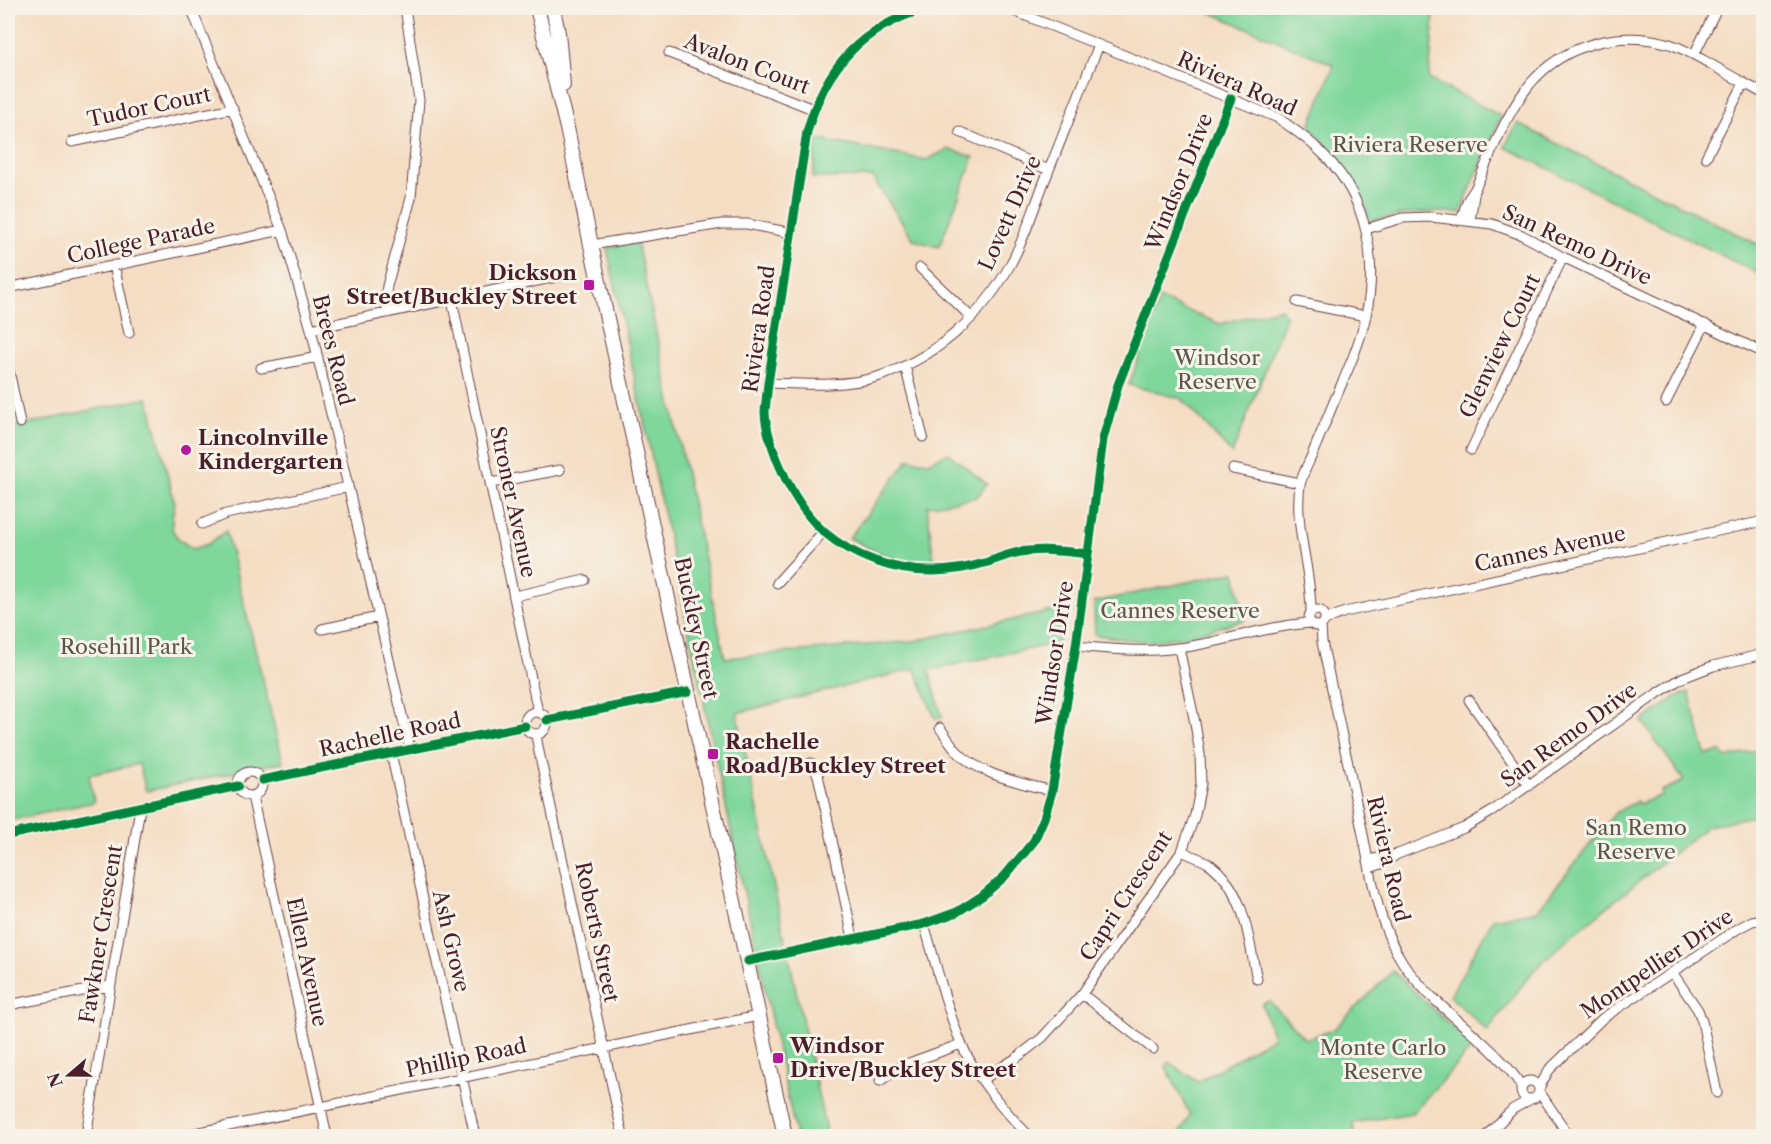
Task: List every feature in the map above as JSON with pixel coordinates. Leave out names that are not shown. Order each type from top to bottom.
[{"type":"main road","name":"Buckley Street","points":[[537,8],[567,128],[785,1137]]},
{"type":"main road","name":"Buckley Street","points":[[553,8],[558,33],[567,128]]},
{"type":"street","name":"Brees Road","points":[[191,8],[282,230],[318,357],[410,749]]},
{"type":"street","points":[[388,313],[385,300],[387,286],[411,198],[419,100],[405,8]]},
{"type":"street","name":"Riviera Road","points":[[928,8],[909,10],[871,33],[838,64],[813,109],[807,132],[768,383],[765,412],[771,445],[785,478],[802,507],[824,531],[847,548],[874,561],[900,568],[932,572],[954,570],[1014,553],[1042,550],[1088,554]]},
{"type":"street","name":"Riviera Road","points":[[999,8],[1014,11],[1278,118],[1304,136],[1328,159],[1348,184],[1366,229],[1371,284],[1366,316],[1357,346],[1300,483],[1299,532],[1380,911],[1393,945],[1411,974],[1431,996],[1531,1089],[1550,1109],[1569,1137]]},
{"type":"street","points":[[1694,55],[1717,8]]},
{"type":"street","points":[[1466,221],[1467,201],[1513,110],[1530,84],[1551,64],[1574,50],[1604,40],[1636,38],[1668,43],[1764,94]]},
{"type":"street","name":"Lovett Drive","points":[[768,383],[812,385],[875,377],[905,366],[940,345],[984,305],[1011,263],[1099,45]]},
{"type":"street","name":"Avalon Court","points":[[669,53],[813,109]]},
{"type":"street","points":[[1706,157],[1744,83]]},
{"type":"street","name":"Windsor Drive","points":[[748,961],[924,924],[957,912],[982,896],[1004,877],[1034,841],[1052,791],[1076,646],[1103,439],[1118,385],[1232,98]]},
{"type":"street","name":"Tudor Court","points":[[72,142],[233,108]]},
{"type":"street","points":[[960,132],[1049,170]]},
{"type":"street","name":"San Remo Drive","points":[[1366,229],[1402,218],[1431,217],[1492,224],[1522,235],[1563,257],[1764,353]]},
{"type":"street","points":[[591,246],[722,224],[747,224],[792,233]]},
{"type":"street","name":"College Parade","points":[[8,288],[282,230]]},
{"type":"street","name":"Glenview Court","points":[[1471,450],[1563,257]]},
{"type":"street","points":[[114,265],[129,333]]},
{"type":"street","points":[[920,268],[971,318]]},
{"type":"street","points":[[311,329],[570,274]]},
{"type":"street","name":"Stroner Avenue","points":[[452,300],[538,712]]},
{"type":"street","points":[[1297,302],[1366,316]]},
{"type":"street","points":[[1666,402],[1705,324]]},
{"type":"street","points":[[261,368],[318,357]]},
{"type":"street","points":[[8,366],[20,423]]},
{"type":"street","points":[[905,366],[924,437]]},
{"type":"street","points":[[1233,469],[1300,483]]},
{"type":"street","points":[[491,483],[560,470]]},
{"type":"street","points":[[202,524],[226,514],[348,487]]},
{"type":"street","name":"Cannes Avenue","points":[[1076,646],[1143,651],[1179,648],[1764,521]]},
{"type":"street","points":[[777,583],[824,531]]},
{"type":"street","points":[[514,596],[585,580]]},
{"type":"street","points":[[322,629],[379,617]]},
{"type":"street","name":"Capri Crescent","points":[[982,1080],[1015,1059],[1041,1038],[1082,994],[1182,852],[1195,815],[1201,784],[1197,733],[1179,648]]},
{"type":"street","name":"San Remo Drive","points":[[1370,864],[1386,862],[1398,854],[1464,828],[1491,812],[1682,678],[1713,666],[1764,654]]},
{"type":"street","points":[[547,720],[688,692]]},
{"type":"street","points":[[1469,700],[1529,786]]},
{"type":"street","points":[[538,712],[547,720],[545,730],[536,735],[529,732],[525,726],[528,716],[538,712]]},
{"type":"street","name":"Rachelle Road","points":[[262,780],[525,726]]},
{"type":"street","points":[[940,728],[958,753],[977,767],[1007,779],[1052,791]]},
{"type":"street","name":"Roberts Street","points":[[536,735],[623,1137]]},
{"type":"street","name":"Ash Grove","points":[[391,753],[476,1137]]},
{"type":"street","points":[[811,763],[818,775],[853,938]]},
{"type":"street","points":[[245,772],[254,772],[262,780],[261,789],[252,796],[244,795],[238,786],[239,777],[245,772]]},
{"type":"street","points":[[8,835],[238,786]]},
{"type":"street","name":"Ellen Avenue","points":[[252,796],[327,1137]]},
{"type":"street","name":"Fawkner Crescent","points":[[86,1137],[140,808]]},
{"type":"street","points":[[1182,852],[1210,864],[1228,881],[1238,897],[1257,979]]},
{"type":"street","name":"Montpellier Drive","points":[[1486,1137],[1602,1018],[1739,928],[1752,921],[1764,919]]},
{"type":"street","points":[[924,924],[961,1044],[982,1080],[1004,1110],[1029,1137]]},
{"type":"street","points":[[1672,972],[1698,1010],[1718,1093]]},
{"type":"street","points":[[8,1005],[110,986]]},
{"type":"street","points":[[1082,994],[1153,1049]]},
{"type":"street","name":"Phillip Road","points":[[186,1136],[758,1016]]},
{"type":"street","points":[[880,1081],[901,1066],[961,1044]]},
{"type":"green space","name":"Riviera Reserve","points":[[1200,8],[1484,8],[1434,15],[1429,79],[1501,116],[1460,213],[1415,213],[1371,221],[1348,175],[1310,126],[1334,65]]},
{"type":"green space","points":[[1517,123],[1763,247],[1763,276],[1505,147]]},
{"type":"green space","points":[[816,139],[927,160],[948,149],[974,157],[939,247],[914,240],[872,177],[813,178]]},
{"type":"green space","points":[[637,242],[725,658],[913,641],[1063,609],[1058,643],[929,670],[942,717],[935,718],[915,669],[737,713],[827,1136],[796,1136],[607,248]]},
{"type":"green space","name":"Windsor Reserve","points":[[1160,299],[1220,324],[1281,308],[1286,317],[1232,454],[1182,399],[1129,385]]},
{"type":"green space","name":"Rosehill Park","points":[[148,398],[175,504],[172,520],[173,531],[180,540],[194,549],[208,544],[226,531],[283,762],[146,791],[139,764],[89,775],[94,802],[8,821],[8,428]]},
{"type":"green space","points":[[948,453],[987,484],[977,497],[927,506],[934,563],[905,562],[879,553],[849,538],[909,459],[928,462]]},
{"type":"green space","name":"Cannes Reserve","points":[[1235,572],[1245,620],[1187,636],[1148,642],[1095,635],[1094,602]]},
{"type":"green space","name":"San Remo Reserve","points":[[1689,692],[1706,755],[1721,751],[1725,758],[1763,749],[1763,814],[1707,826],[1563,943],[1534,970],[1487,1031],[1450,996],[1493,919],[1537,911],[1615,813],[1637,801],[1639,804],[1662,795],[1661,791],[1684,781],[1642,721],[1676,697]]},
{"type":"green space","name":"Monte Carlo Reserve","points":[[1393,971],[1473,1047],[1412,1113],[1353,1123],[1355,1136],[1178,1136],[1190,1115],[1166,1067],[1169,1062],[1198,1082],[1273,1037],[1262,1004],[1269,1001],[1305,1039],[1333,1030]]},
{"type":"cycle path","points":[[928,8],[884,26],[849,52],[824,88],[815,109],[807,132],[768,383],[765,411],[769,438],[787,482],[810,517],[835,541],[862,556],[905,569],[941,571],[975,566],[1024,551],[1088,554]]},
{"type":"cycle path","points":[[748,961],[924,924],[957,912],[982,896],[1004,877],[1034,841],[1052,791],[1076,646],[1103,439],[1118,385],[1231,98]]},
{"type":"cycle path","points":[[547,720],[688,692]]},
{"type":"cycle path","points":[[262,780],[525,726]]},
{"type":"cycle path","points":[[8,835],[238,786]]},
{"type":"place","name":"Dickson Street/Buckley Street","points":[[589,285]]},
{"type":"place","name":"Lincolnville Kindergarten","points":[[186,450]]},
{"type":"place","name":"Rachelle Road/Buckley Street","points":[[713,754]]},
{"type":"place","name":"Windsor Drive/Buckley Street","points":[[778,1058]]}]
